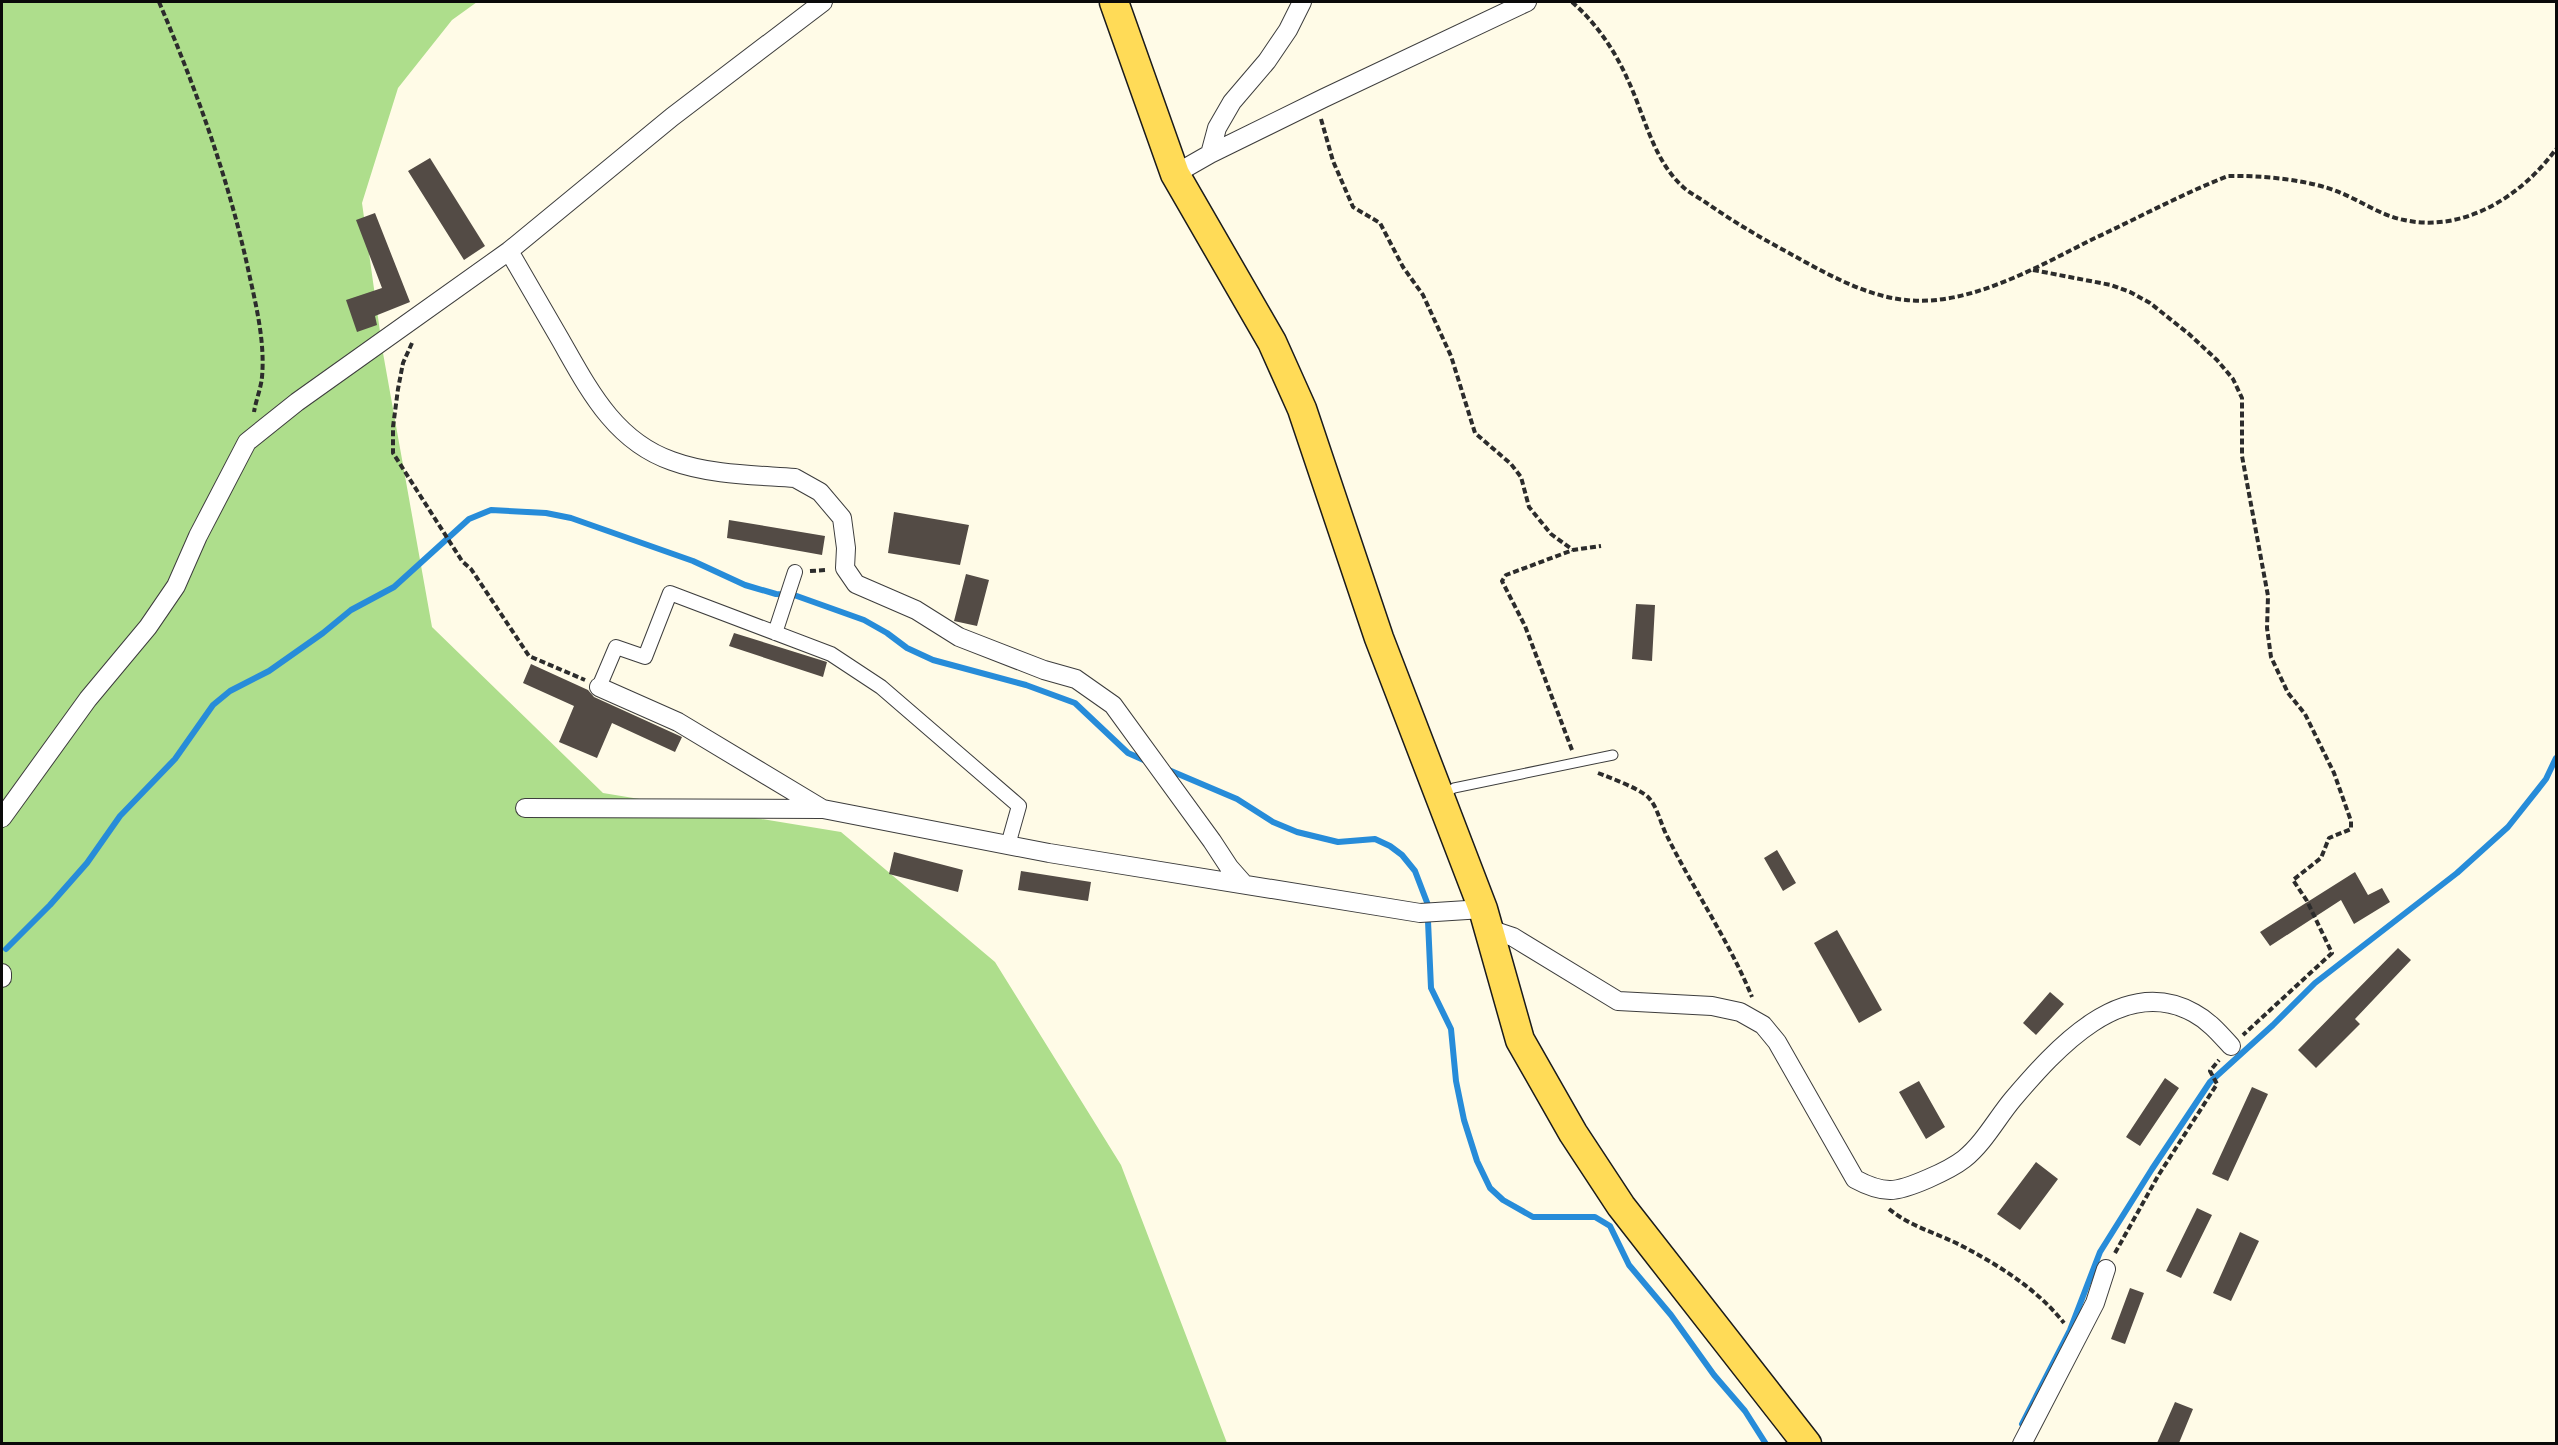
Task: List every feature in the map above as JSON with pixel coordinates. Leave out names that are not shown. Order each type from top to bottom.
[{"type":"main road","points":[[1114,2],[1175,174],[1272,342],[1299,400],[1379,638],[1486,919],[1520,1040],[1573,1133],[1621,1206],[1807,1443]]},
{"type":"street","points":[[2,818],[88,699],[148,627],[176,586],[198,536],[247,442],[297,402],[509,251],[672,117],[823,2]]},
{"type":"street","points":[[1210,154],[1217,128],[1232,102],[1267,61],[1288,30],[1302,2]]},
{"type":"street","points":[[1175,174],[1210,154],[1324,98],[1527,2]]},
{"type":"street","points":[[509,251],[589,391],[613,423],[642,445],[670,461],[697,468],[795,478],[808,484],[820,492],[842,518],[846,548],[845,567],[856,584],[916,610],[959,637],[1044,670],[1076,679],[1094,690],[1113,705],[1212,841],[1228,867],[1244,884]]},
{"type":"street","points":[[775,633],[793,578]]},
{"type":"street","points":[[823,809],[678,722],[599,687],[616,648],[645,657],[669,593],[831,654],[881,687],[1019,806],[1008,845]]},
{"type":"street","points":[[525,808],[823,809],[1008,845],[1420,913],[1486,919],[1618,1000],[1712,1006],[1740,1012],[1763,1025],[1777,1042],[1855,1179],[1872,1188],[1891,1191],[1939,1174],[1965,1158],[2012,1101],[2070,1038],[2118,1009],[2147,1002],[2173,1004],[2193,1012],[2207,1022],[2231,1046]]},
{"type":"street","points":[[2,973],[2,978]]},
{"type":"street","points":[[2022,1443],[2095,1303],[2106,1269]]},
{"type":"lane","points":[[1441,796],[1454,788],[1613,755]]},
{"type":"path","points":[[159,2],[205,120],[234,210],[259,320],[262,376],[247,442]]},
{"type":"path","points":[[1572,2],[1588,15],[1607,43],[1627,77],[1653,142],[1682,186],[1750,232],[1857,287],[1884,296],[1908,300],[1971,292],[2033,270],[2228,176],[2253,175],[2279,178],[2338,191],[2402,220],[2448,222],[2477,213],[2504,200],[2533,178],[2556,149]]},
{"type":"path","points":[[1324,98],[1320,117],[1346,193],[1353,207],[1380,223],[1403,267],[1423,295],[1454,364],[1475,433],[1511,464],[1521,477],[1529,507],[1551,534],[1573,550]]},
{"type":"path","points":[[2033,270],[2111,285],[2140,298],[2171,319],[2202,345],[2233,379],[2242,398],[2242,456],[2268,596],[2267,628],[2271,657],[2288,693],[2305,714],[2318,739],[2334,773],[2351,821],[2350,829],[2329,838],[2321,858],[2293,880],[2307,901],[2332,953],[2231,1046],[2210,1071],[2217,1084],[2158,1176],[2106,1269]]},
{"type":"path","points":[[421,314],[415,337],[403,363],[393,427],[393,453],[529,656],[599,687]]},
{"type":"path","points":[[1601,546],[1573,550],[1506,575],[1502,581],[1526,626],[1577,764],[1647,797],[1740,969],[1763,1025]]},
{"type":"path","points":[[793,578],[845,567]]},
{"type":"path","points":[[1872,1188],[1880,1202],[1900,1218],[1924,1231],[1961,1245],[2025,1284],[2050,1306],[2077,1336]]},
{"type":"green space","points":[[2,2],[477,2],[452,20],[398,88],[362,203],[383,353],[432,627],[603,793],[841,832],[995,962],[1121,1165],[1227,1443],[2,1444]]},
{"type":"building","points":[[430,158],[485,246],[464,260],[408,171]]},
{"type":"building","points":[[375,213],[410,302],[375,316],[377,325],[357,332],[346,300],[382,288],[356,220]]},
{"type":"building","points":[[894,512],[969,525],[960,565],[888,553]]},
{"type":"building","points":[[729,520],[825,536],[822,555],[727,538]]},
{"type":"building","points":[[966,574],[989,580],[977,626],[954,621]]},
{"type":"building","points":[[1636,604],[1655,605],[1652,661],[1632,659]]},
{"type":"building","points":[[734,633],[827,662],[823,677],[729,646]]},
{"type":"building","points":[[531,664],[588,690],[594,697],[682,737],[675,752],[612,723],[597,758],[559,742],[574,706],[523,683]]},
{"type":"building","points":[[1777,850],[1796,883],[1783,891],[1764,858]]},
{"type":"building","points":[[894,852],[963,870],[958,892],[889,874]]},
{"type":"building","points":[[1021,871],[1091,882],[1088,901],[1018,890]]},
{"type":"building","points":[[2355,872],[2368,895],[2382,888],[2390,902],[2354,924],[2341,900],[2270,946],[2260,932]]},
{"type":"building","points":[[1837,930],[1882,1010],[1859,1023],[1814,943]]},
{"type":"building","points":[[2398,948],[2411,960],[2355,1019],[2360,1024],[2316,1068],[2298,1050]]},
{"type":"building","points":[[2050,992],[2064,1004],[2036,1035],[2023,1023]]},
{"type":"building","points":[[2165,1078],[2179,1088],[2140,1146],[2126,1137]]},
{"type":"building","points":[[1919,1081],[1945,1127],[1926,1139],[1899,1092]]},
{"type":"building","points":[[2252,1087],[2268,1094],[2228,1181],[2212,1174]]},
{"type":"building","points":[[2036,1162],[2058,1179],[2020,1230],[1997,1214]]},
{"type":"building","points":[[2197,1208],[2212,1215],[2181,1278],[2166,1271]]},
{"type":"building","points":[[2240,1232],[2259,1241],[2231,1301],[2213,1293]]},
{"type":"building","points":[[2130,1288],[2144,1293],[2125,1344],[2111,1339]]},
{"type":"building","points":[[2175,1402],[2193,1409],[2179,1443],[2157,1443]]},
{"type":"waterway","points":[[6,949],[50,905],[87,863],[120,816],[175,759],[213,705],[230,691],[269,671],[351,610],[394,587],[469,519],[491,510],[546,513],[571,518],[693,561],[745,585],[776,594],[794,595],[864,620],[907,648],[933,660],[1026,685],[1075,703],[1128,753],[1146,761]]},
{"type":"waterway","points":[[2022,1424],[2070,1330],[2100,1252],[2210,1082],[2315,983],[2457,873],[2508,827],[2546,779],[2556,758]]},
{"type":"waterway","points":[[1164,768],[1237,799],[1273,822],[1297,832],[1338,842],[1375,839],[1390,846],[1402,855],[1415,871],[1428,905]]},
{"type":"waterway","points":[[1428,921],[1431,988],[1451,1029],[1456,1081],[1464,1120],[1477,1161],[1490,1188],[1503,1200],[1533,1217],[1595,1217],[1610,1226],[1629,1265],[1671,1315],[1714,1375],[1745,1411],[1766,1444]]}]
